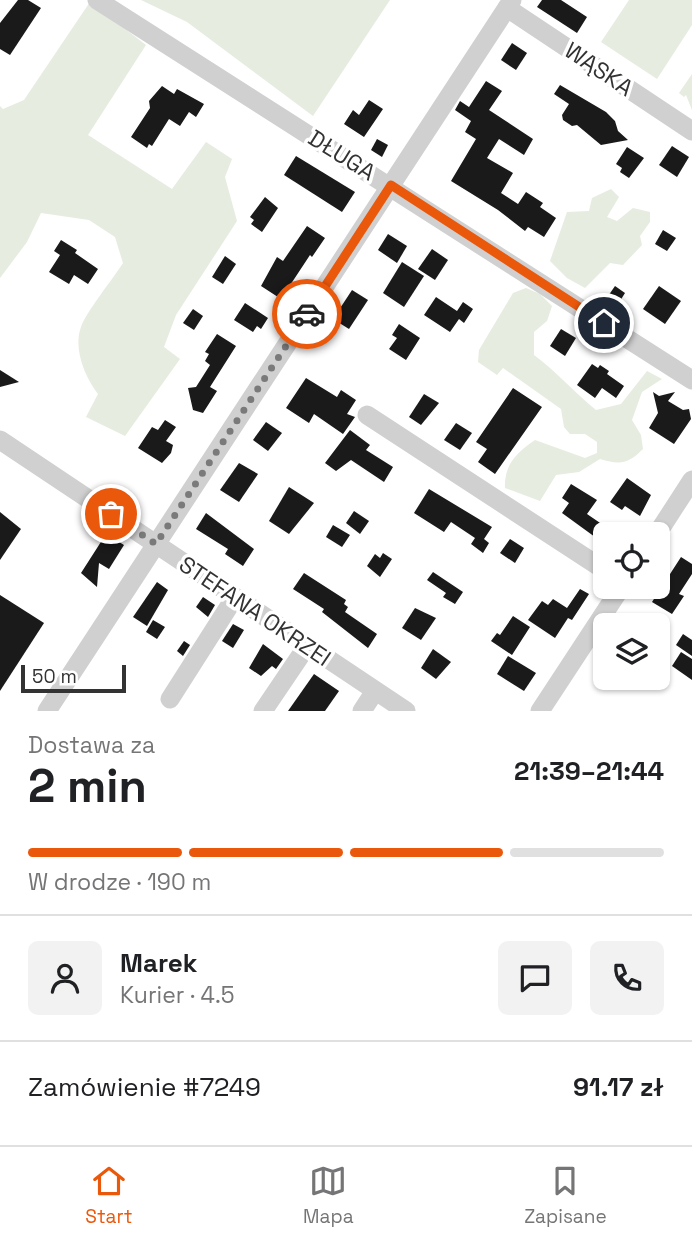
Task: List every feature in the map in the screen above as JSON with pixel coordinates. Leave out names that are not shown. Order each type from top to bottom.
[{"type":"street","name":"DŁUGA","points":[[97,0],[391,185],[692,380]]},
{"type":"street","points":[[47,711],[509,4]]},
{"type":"street","name":"WĄSKA","points":[[509,4],[692,131]]},
{"type":"street","points":[[367,415],[593,563]]},
{"type":"street","name":"STEFANA OKRZEI","points":[[0,440],[406,711]]},
{"type":"street","points":[[665,522],[692,481]]},
{"type":"street","points":[[170,699],[235,597]]},
{"type":"street","points":[[540,711],[613,599]]},
{"type":"street","points":[[263,711],[307,646]]},
{"type":"street","points":[[362,711],[375,691]]},
{"type":"shaded area","points":[[141,0],[390,0],[313,116],[187,22]]},
{"type":"shaded area","points":[[629,0],[692,0],[692,25],[657,79],[601,42]]},
{"type":"shaded area","points":[[90,2],[146,45],[88,135],[172,189],[206,142],[232,159],[225,177],[237,221],[176,315],[164,347],[180,359],[125,436],[86,417],[98,394],[85,371],[78,344],[84,321],[123,263],[115,237],[89,220],[41,213],[27,242],[0,278],[0,106],[3,109],[24,100]]},
{"type":"shaded area","points":[[692,74],[692,110],[686,95],[684,97],[679,93]]},
{"type":"shaded area","points":[[611,189],[619,197],[607,217],[617,221],[633,208],[650,212],[650,222],[640,236],[642,245],[623,265],[610,263],[585,288],[567,278],[550,261],[567,212],[589,211],[592,198]]},
{"type":"shaded area","points":[[526,288],[540,294],[552,306],[547,321],[534,332],[534,355],[596,410],[621,404],[647,371],[662,379],[642,392],[632,420],[641,435],[643,449],[623,462],[600,459],[579,472],[556,475],[540,501],[505,488],[509,466],[517,455],[535,440],[585,458],[597,453],[597,442],[585,434],[570,434],[564,427],[561,409],[503,368],[497,375],[478,362],[479,350],[513,293]]},
{"type":"building","points":[[18,0],[28,0],[41,8],[10,55],[0,49],[0,23]]},
{"type":"building","points":[[542,0],[561,0],[587,17],[577,33],[537,7]]},
{"type":"building","points":[[512,43],[527,53],[516,70],[501,60]]},
{"type":"building","points":[[486,81],[502,91],[489,110],[533,139],[524,155],[499,139],[487,158],[513,173],[501,193],[518,204],[526,192],[543,203],[540,207],[556,218],[544,237],[528,227],[525,231],[498,210],[451,181],[476,139],[465,132],[471,121],[455,110],[460,101],[469,107]]},
{"type":"building","points":[[560,85],[606,112],[615,121],[618,131],[628,140],[601,145],[577,125],[572,126],[563,120],[562,115],[569,104],[554,94]]},
{"type":"building","points":[[162,86],[174,94],[177,89],[204,104],[196,117],[189,112],[180,126],[169,119],[152,146],[149,144],[147,148],[131,137],[150,108],[149,101]]},
{"type":"building","points":[[369,100],[383,109],[364,137],[344,124],[353,110],[359,115]]},
{"type":"building","points":[[377,139],[388,145],[382,157],[371,150]]},
{"type":"building","points":[[672,146],[689,157],[677,177],[659,165]]},
{"type":"building","points":[[627,147],[644,158],[629,178],[620,172],[622,168],[616,164]]},
{"type":"building","points":[[296,156],[355,192],[342,212],[284,175]]},
{"type":"building","points":[[265,197],[278,208],[262,232],[251,224],[254,220],[250,217]]},
{"type":"building","points":[[307,226],[325,238],[312,257],[310,255],[281,299],[261,286],[277,257],[283,261]]},
{"type":"building","points":[[663,230],[676,238],[667,251],[655,244]]},
{"type":"building","points":[[388,234],[407,246],[397,263],[378,250]]},
{"type":"building","points":[[61,240],[98,269],[88,284],[74,275],[69,284],[49,272],[60,255],[54,251]]},
{"type":"building","points":[[432,249],[448,260],[435,280],[418,269]]},
{"type":"building","points":[[225,256],[236,264],[223,284],[212,277]]},
{"type":"building","points":[[402,262],[424,276],[404,307],[383,293]]},
{"type":"building","points":[[615,286],[625,293],[615,309],[604,302]]},
{"type":"building","points":[[659,286],[681,301],[665,324],[643,309]]},
{"type":"building","points":[[352,290],[368,300],[349,329],[333,319]]},
{"type":"building","points":[[436,297],[457,311],[463,302],[473,309],[464,323],[459,319],[450,332],[424,315]]},
{"type":"building","points":[[245,303],[268,318],[261,329],[257,326],[253,332],[234,320]]},
{"type":"building","points":[[193,309],[203,316],[194,330],[183,323]]},
{"type":"building","points":[[399,324],[420,338],[406,360],[389,349],[397,338],[392,335]]},
{"type":"building","points":[[561,329],[576,338],[565,356],[550,346]]},
{"type":"building","points":[[217,334],[236,346],[210,387],[217,391],[203,413],[193,410],[188,388],[196,387],[210,365],[205,361],[209,354],[205,352]]},
{"type":"building","points":[[592,364],[598,368],[600,365],[609,371],[607,374],[624,386],[616,398],[602,388],[595,398],[577,385]]},
{"type":"building","points":[[0,370],[19,382],[0,387]]},
{"type":"building","points":[[306,378],[337,397],[341,390],[356,400],[347,414],[355,417],[343,434],[314,414],[309,423],[286,408]]},
{"type":"building","points":[[513,388],[542,407],[495,474],[478,462],[487,449],[476,442]]},
{"type":"building","points":[[653,392],[659,396],[675,392],[668,401],[683,410],[689,409],[691,419],[674,444],[649,428],[658,413]]},
{"type":"building","points":[[424,394],[439,403],[421,425],[409,417]]},
{"type":"building","points":[[165,420],[176,427],[166,441],[173,445],[171,453],[162,463],[138,448],[152,427],[158,430]]},
{"type":"building","points":[[266,422],[282,433],[268,451],[253,440]]},
{"type":"building","points":[[456,423],[472,433],[460,450],[444,440]]},
{"type":"building","points":[[350,430],[370,445],[366,450],[393,467],[384,482],[351,460],[336,471],[325,463]]},
{"type":"building","points":[[239,463],[258,474],[239,502],[220,490]]},
{"type":"building","points":[[627,478],[651,495],[640,516],[625,506],[622,510],[610,502]]},
{"type":"building","points":[[571,484],[597,500],[587,514],[599,522],[593,522],[593,536],[562,513],[569,503],[562,498]]},
{"type":"building","points":[[289,487],[314,503],[289,534],[269,521]]},
{"type":"building","points":[[429,489],[492,527],[484,539],[489,543],[483,553],[471,544],[475,538],[451,522],[444,532],[414,513]]},
{"type":"building","points":[[354,511],[369,521],[360,534],[346,523]]},
{"type":"building","points":[[0,512],[21,529],[0,560]]},
{"type":"building","points":[[206,513],[254,549],[243,566],[225,554],[228,549],[196,529]]},
{"type":"building","points":[[333,525],[350,535],[342,547],[326,537]]},
{"type":"building","points":[[106,534],[124,545],[109,569],[99,563],[97,587],[81,573]]},
{"type":"building","points":[[510,539],[524,548],[515,563],[500,553]]},
{"type":"building","points":[[383,553],[392,559],[380,577],[367,566],[375,554],[380,558]]},
{"type":"building","points":[[681,557],[692,564],[692,574],[679,594],[684,596],[672,614],[652,602],[654,599],[670,599],[670,574]]},
{"type":"building","points":[[433,572],[463,592],[455,604],[443,597],[446,593],[427,580]]},
{"type":"building","points":[[304,573],[346,600],[344,604],[348,607],[345,612],[377,634],[368,648],[322,612],[324,609],[293,589]]},
{"type":"building","points":[[157,582],[168,590],[147,626],[133,617]]},
{"type":"building","points":[[580,589],[589,594],[572,620],[568,618],[555,638],[528,620],[542,601],[548,605],[553,599],[567,608]]},
{"type":"building","points":[[0,595],[44,623],[0,691]]},
{"type":"building","points":[[203,597],[215,605],[208,617],[196,607]]},
{"type":"building","points":[[415,608],[436,618],[421,640],[402,628]]},
{"type":"building","points":[[513,616],[530,627],[512,655],[491,641],[497,633],[500,635]]},
{"type":"building","points":[[153,620],[165,627],[157,639],[146,632]]},
{"type":"building","points":[[233,624],[244,630],[233,648],[222,641]]},
{"type":"building","points":[[683,634],[692,640],[692,656],[676,645]]},
{"type":"building","points":[[184,641],[190,645],[183,656],[177,651]]},
{"type":"building","points":[[263,644],[283,659],[276,669],[272,666],[261,676],[249,668]]},
{"type":"building","points":[[433,649],[451,662],[436,679],[421,668]]},
{"type":"building","points":[[681,652],[692,659],[692,680],[672,666]]},
{"type":"building","points":[[508,656],[536,673],[524,691],[497,674]]},
{"type":"building","points":[[314,674],[339,691],[325,711],[288,711]]},
{"type":"way so far","points":[[111,514],[156,544],[307,314]]},
{"type":"route","points":[[307,314],[391,185],[604,323]]}]
